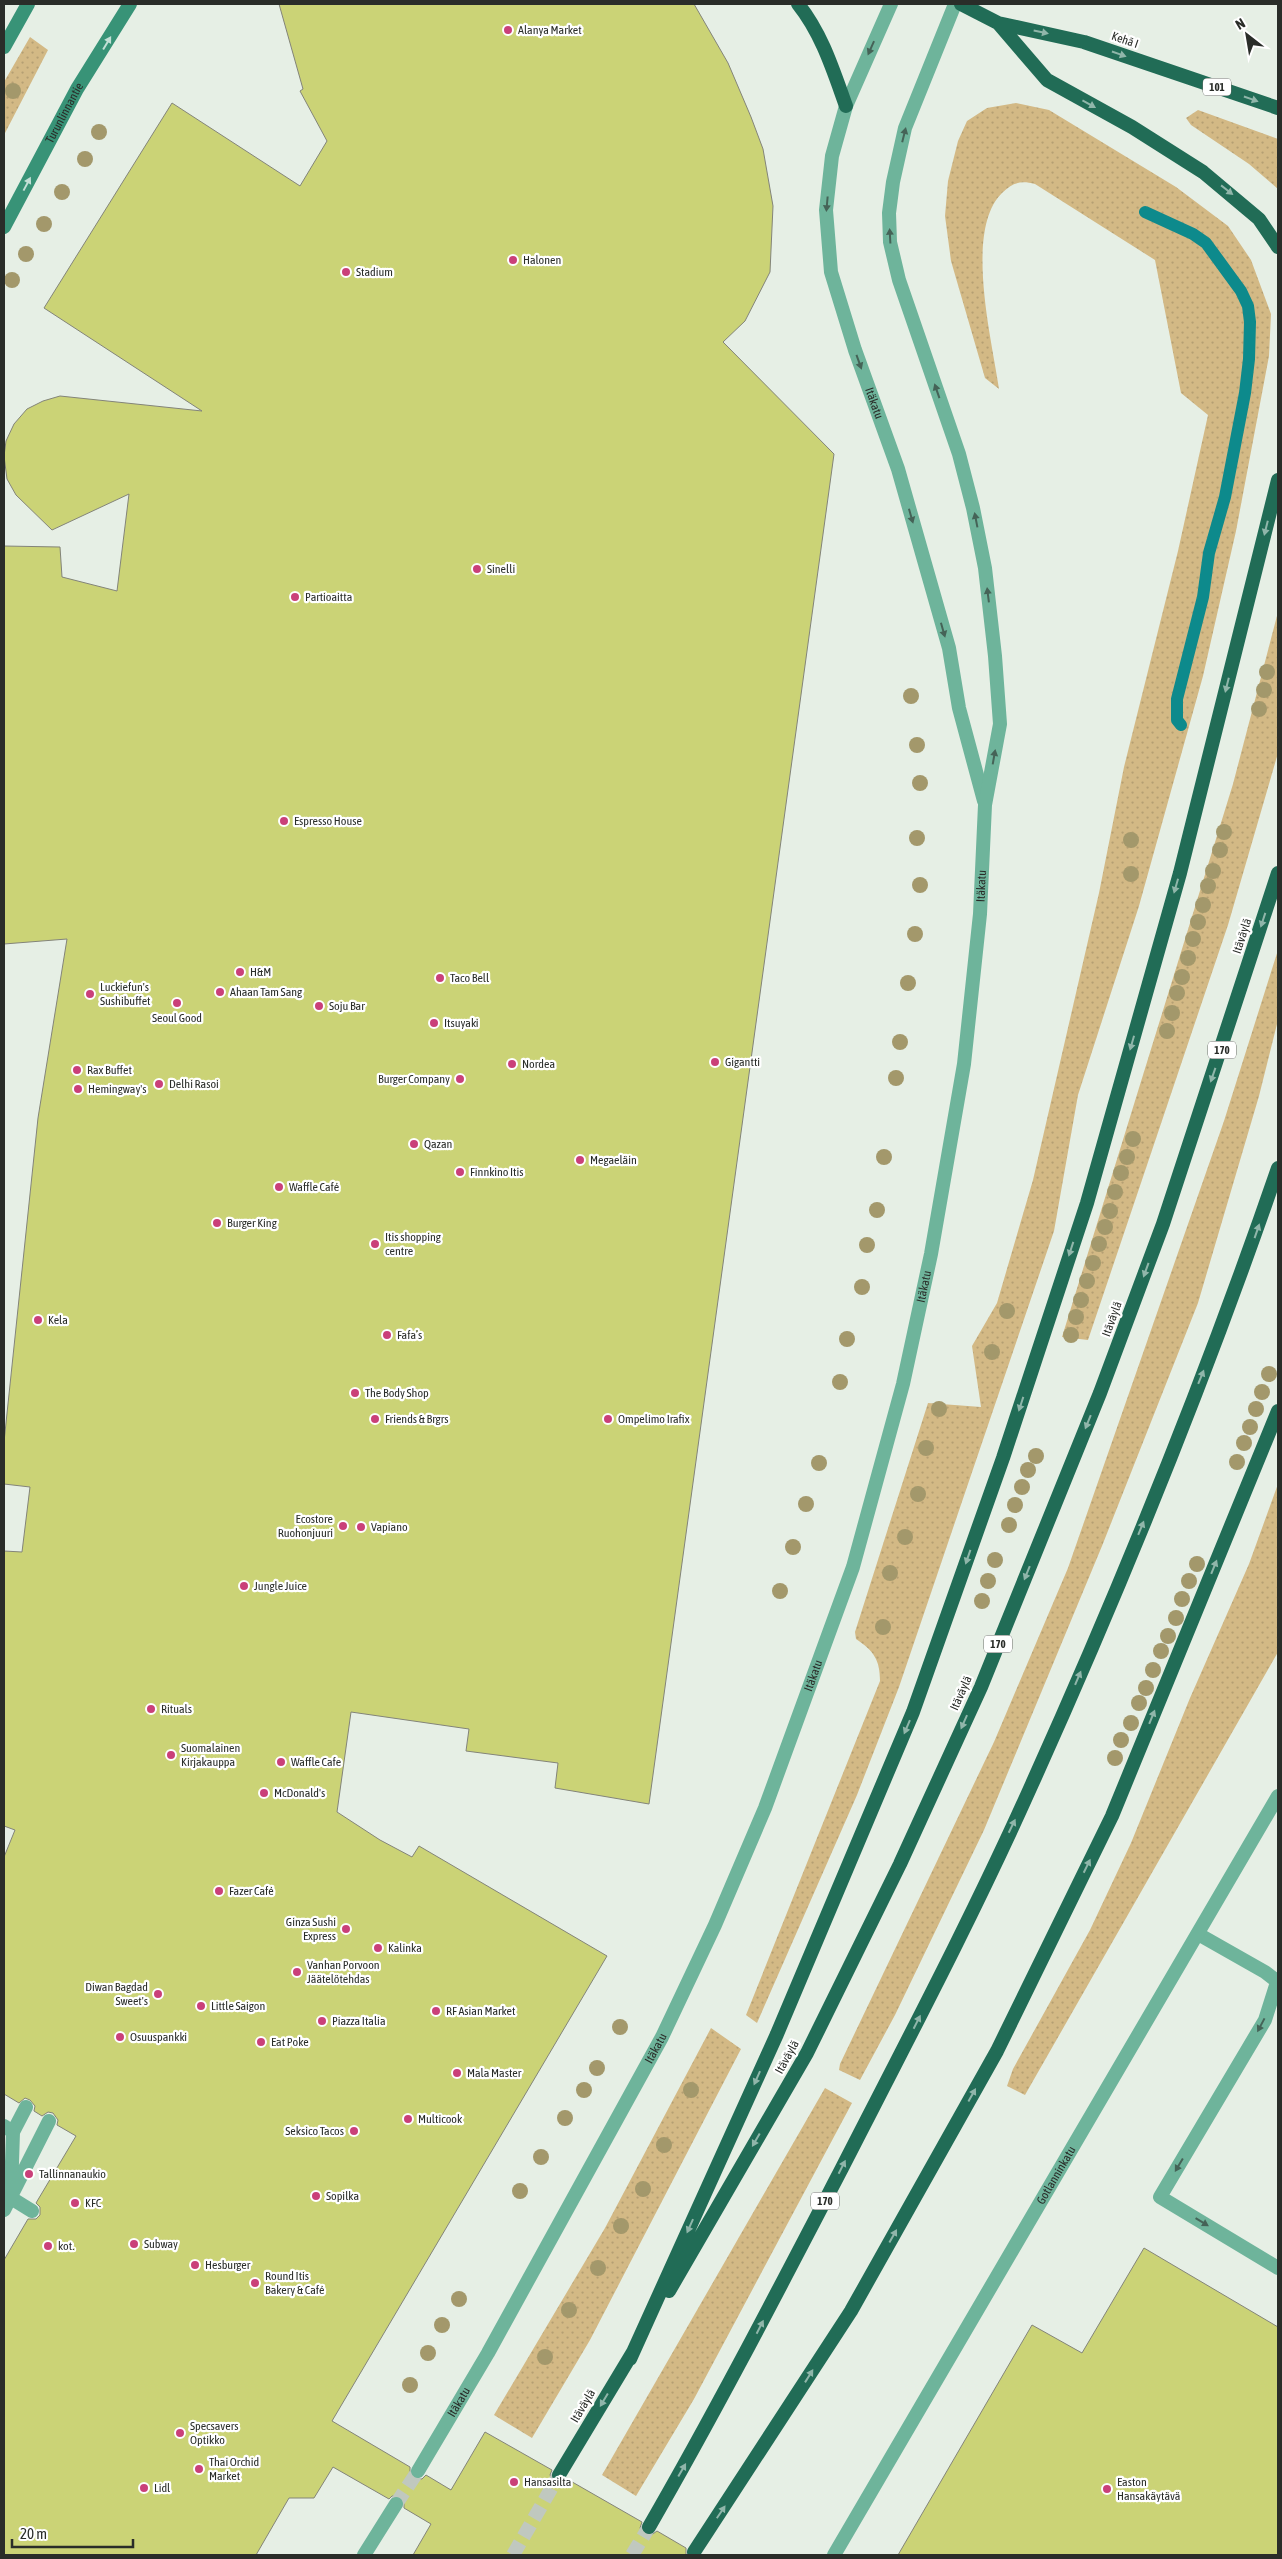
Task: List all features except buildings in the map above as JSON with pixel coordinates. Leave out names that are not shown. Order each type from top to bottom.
[{"type":"highway","points":[[798,4],[808,16],[828,54],[846,106]]},
{"type":"highway","name":"Kehä I","points":[[961,4],[998,23],[1084,42],[1278,108]]},
{"type":"highway","points":[[998,23],[1047,80],[1132,127],[1203,172],[1259,219],[1278,247]]},
{"type":"highway","points":[[630,2359],[777,2034],[913,1712],[1003,1458],[1086,1203],[1174,891],[1278,480]]},
{"type":"highway","name":"Itäväylä","points":[[559,2474],[630,2359],[807,2053],[900,1864],[980,1687],[1100,1393],[1163,1224],[1278,873]]},
{"type":"highway","name":"170","points":[[649,2527],[715,2413],[912,2032],[1032,1786],[1126,1568],[1241,1277],[1278,1168]]},
{"type":"highway","points":[[694,2552],[851,2311],[997,2051],[1112,1816],[1278,1411]]},
{"type":"main road","points":[[4,47],[28,4]]},
{"type":"main road","name":"Turunlinnantie","points":[[4,227],[77,89],[130,4]]},
{"type":"street","name":"Itäkatu","points":[[891,4],[846,106],[832,156],[826,210],[831,272],[855,350],[898,469],[949,648],[959,708],[985,805]]},
{"type":"street","name":"Itäkatu","points":[[418,2471],[488,2353],[662,2037],[698,1964],[765,1808],[853,1567],[903,1384],[931,1254],[964,1064],[980,914],[985,805],[1000,724],[995,656],[985,568],[973,508],[959,454],[898,280],[890,242],[889,213],[893,182],[905,128],[955,4]]},
{"type":"street","name":"Gotlanninkatu","points":[[834,2555],[1278,1796]]},
{"type":"street","points":[[1198,1934],[1278,1980],[1265,2020],[1160,2197],[1278,2268]]},
{"type":"street","points":[[7,2204],[8,2129],[26,2106]]},
{"type":"street","points":[[7,2204],[49,2121]]},
{"type":"street","points":[[7,2204],[32,2211]]},
{"type":"street","points":[[364,2555],[396,2504]]},
{"type":"shaded area","points":[[30,37],[48,50],[4,135],[4,82]]},
{"type":"shaded area","points":[[1016,103],[1049,110],[1176,187],[1228,226],[1251,260],[1271,314],[1269,356],[1236,531],[1203,676],[1139,906],[1078,1095],[1054,1231],[899,1687],[857,1795],[757,2023],[746,2015],[880,1681],[879,1667],[875,1657],[872,1652],[856,1639],[855,1632],[928,1403],[981,1407],[972,1346],[997,1303],[1033,1180],[1099,893],[1124,767],[1178,551],[1208,415],[1181,393],[1155,260],[1035,184],[1025,182],[1017,183],[1002,193],[991,210],[985,232],[983,258],[984,286],[999,389],[985,378],[951,261],[945,216],[948,181],[958,141],[967,121],[987,108]]},
{"type":"shaded area","points":[[1198,110],[1278,139],[1278,189],[1249,164],[1191,125],[1186,118]]},
{"type":"shaded area","points":[[1278,612],[1278,753],[1228,925],[1088,1340],[1062,1337],[1233,784]]},
{"type":"shaded area","points":[[1278,950],[1278,1020],[1259,1096],[1198,1303],[1102,1546],[984,1830],[895,2015],[860,2080],[839,2070],[840,2064],[994,1742],[1068,1568],[1224,1121]]},
{"type":"shaded area","points":[[1278,1484],[1278,1652],[1025,2095],[1007,2086],[1013,2069],[1090,1930],[1131,1843],[1190,1698],[1249,1564]]},
{"type":"shaded area","points":[[711,2028],[741,2049],[590,2340],[532,2438],[494,2415],[605,2228]]},
{"type":"shaded area","points":[[825,2088],[852,2103],[694,2399],[636,2496],[602,2475]]},
{"type":"waterway","points":[[1145,212],[1193,234],[1206,243],[1241,291],[1248,306],[1250,322],[1249,359],[1245,393],[1225,497],[1209,553],[1203,597],[1177,699],[1177,720],[1181,725]]},
{"type":"tunnel","points":[[396,2504],[418,2471]]},
{"type":"tunnel","points":[[513,2555],[559,2475]]},
{"type":"tunnel","points":[[632,2555],[649,2527]]},
{"type":"place","name":"Alanya Market","points":[[508,30]]},
{"type":"place","name":"Halonen","points":[[513,260]]},
{"type":"place","name":"Stadium","points":[[346,272]]},
{"type":"place","name":"Sinelli","points":[[477,569]]},
{"type":"place","name":"Partioaitta","points":[[295,597]]},
{"type":"place","name":"Espresso House","points":[[284,821]]},
{"type":"place","name":"H&M","points":[[240,972]]},
{"type":"place","name":"Taco Bell","points":[[440,978]]},
{"type":"place","name":"Ahaan Tam Sang","points":[[220,992]]},
{"type":"place","name":"Luckiefun's Sushibuffet","points":[[90,994]]},
{"type":"place","name":"Seoul Good","points":[[177,1003]]},
{"type":"place","name":"Soju Bar","points":[[319,1006]]},
{"type":"place","name":"Itsuyaki","points":[[434,1023]]},
{"type":"place","name":"Gigantti","points":[[715,1062]]},
{"type":"place","name":"Nordea","points":[[512,1064]]},
{"type":"place","name":"Rax Buffet","points":[[77,1070]]},
{"type":"place","name":"Burger Company","points":[[460,1079]]},
{"type":"place","name":"Delhi Rasoi","points":[[159,1084]]},
{"type":"place","name":"Hemingway's","points":[[78,1089]]},
{"type":"place","name":"Qazan","points":[[414,1144]]},
{"type":"place","name":"Megaeläin","points":[[580,1160]]},
{"type":"place","name":"Finnkino Itis","points":[[460,1172]]},
{"type":"place","name":"Waffle Café","points":[[279,1187]]},
{"type":"place","name":"Burger King","points":[[217,1223]]},
{"type":"place","name":"Itis shopping centre","points":[[375,1244]]},
{"type":"place","name":"Kela","points":[[38,1320]]},
{"type":"place","name":"Fafa’s","points":[[387,1335]]},
{"type":"place","name":"The Body Shop","points":[[355,1393]]},
{"type":"place","name":"Friends & Brgrs","points":[[375,1419]]},
{"type":"place","name":"Ompelimo Irafix","points":[[608,1419]]},
{"type":"place","name":"Ecostore Ruohonjuuri","points":[[343,1526]]},
{"type":"place","name":"Vapiano","points":[[361,1527]]},
{"type":"place","name":"Jungle Juice","points":[[244,1586]]},
{"type":"place","name":"Rituals","points":[[151,1709]]},
{"type":"place","name":"Suomalainen Kirjakauppa","points":[[171,1755]]},
{"type":"place","name":"Waffle Cafe","points":[[281,1762]]},
{"type":"place","name":"McDonald's","points":[[264,1793]]},
{"type":"place","name":"Fazer Café","points":[[219,1891]]},
{"type":"place","name":"Ginza Sushi Express","points":[[346,1929]]},
{"type":"place","name":"Kalinka","points":[[378,1948]]},
{"type":"place","name":"Vanhan Porvoon Jäätelötehdas","points":[[297,1972]]},
{"type":"place","name":"Diwan Bagdad Sweet's","points":[[158,1994]]},
{"type":"place","name":"Little Saigon","points":[[201,2006]]},
{"type":"place","name":"RF Asian Market","points":[[436,2011]]},
{"type":"place","name":"Piazza Italia","points":[[322,2021]]},
{"type":"place","name":"Osuuspankki","points":[[120,2037]]},
{"type":"place","name":"Eat Poke","points":[[261,2042]]},
{"type":"place","name":"Mala Master","points":[[457,2073]]},
{"type":"place","name":"Multicook","points":[[408,2119]]},
{"type":"place","name":"Seksico Tacos","points":[[354,2131]]},
{"type":"place","name":"Tallinnanaukio","points":[[29,2174]]},
{"type":"place","name":"Sopilka","points":[[316,2196]]},
{"type":"place","name":"KFC","points":[[75,2203]]},
{"type":"place","name":"Subway","points":[[134,2244]]},
{"type":"place","name":"kot.","points":[[48,2246]]},
{"type":"place","name":"Hesburger","points":[[195,2265]]},
{"type":"place","name":"Round Itis Bakery & Café","points":[[255,2283]]},
{"type":"place","name":"Specsavers Optikko","points":[[180,2433]]},
{"type":"place","name":"Thai Orchid Market","points":[[199,2469]]},
{"type":"place","name":"Hansasilta","points":[[514,2482]]},
{"type":"place","name":"Lidl","points":[[144,2488]]},
{"type":"place","name":"Easton Hansakäytävä","points":[[1107,2489]]}]
